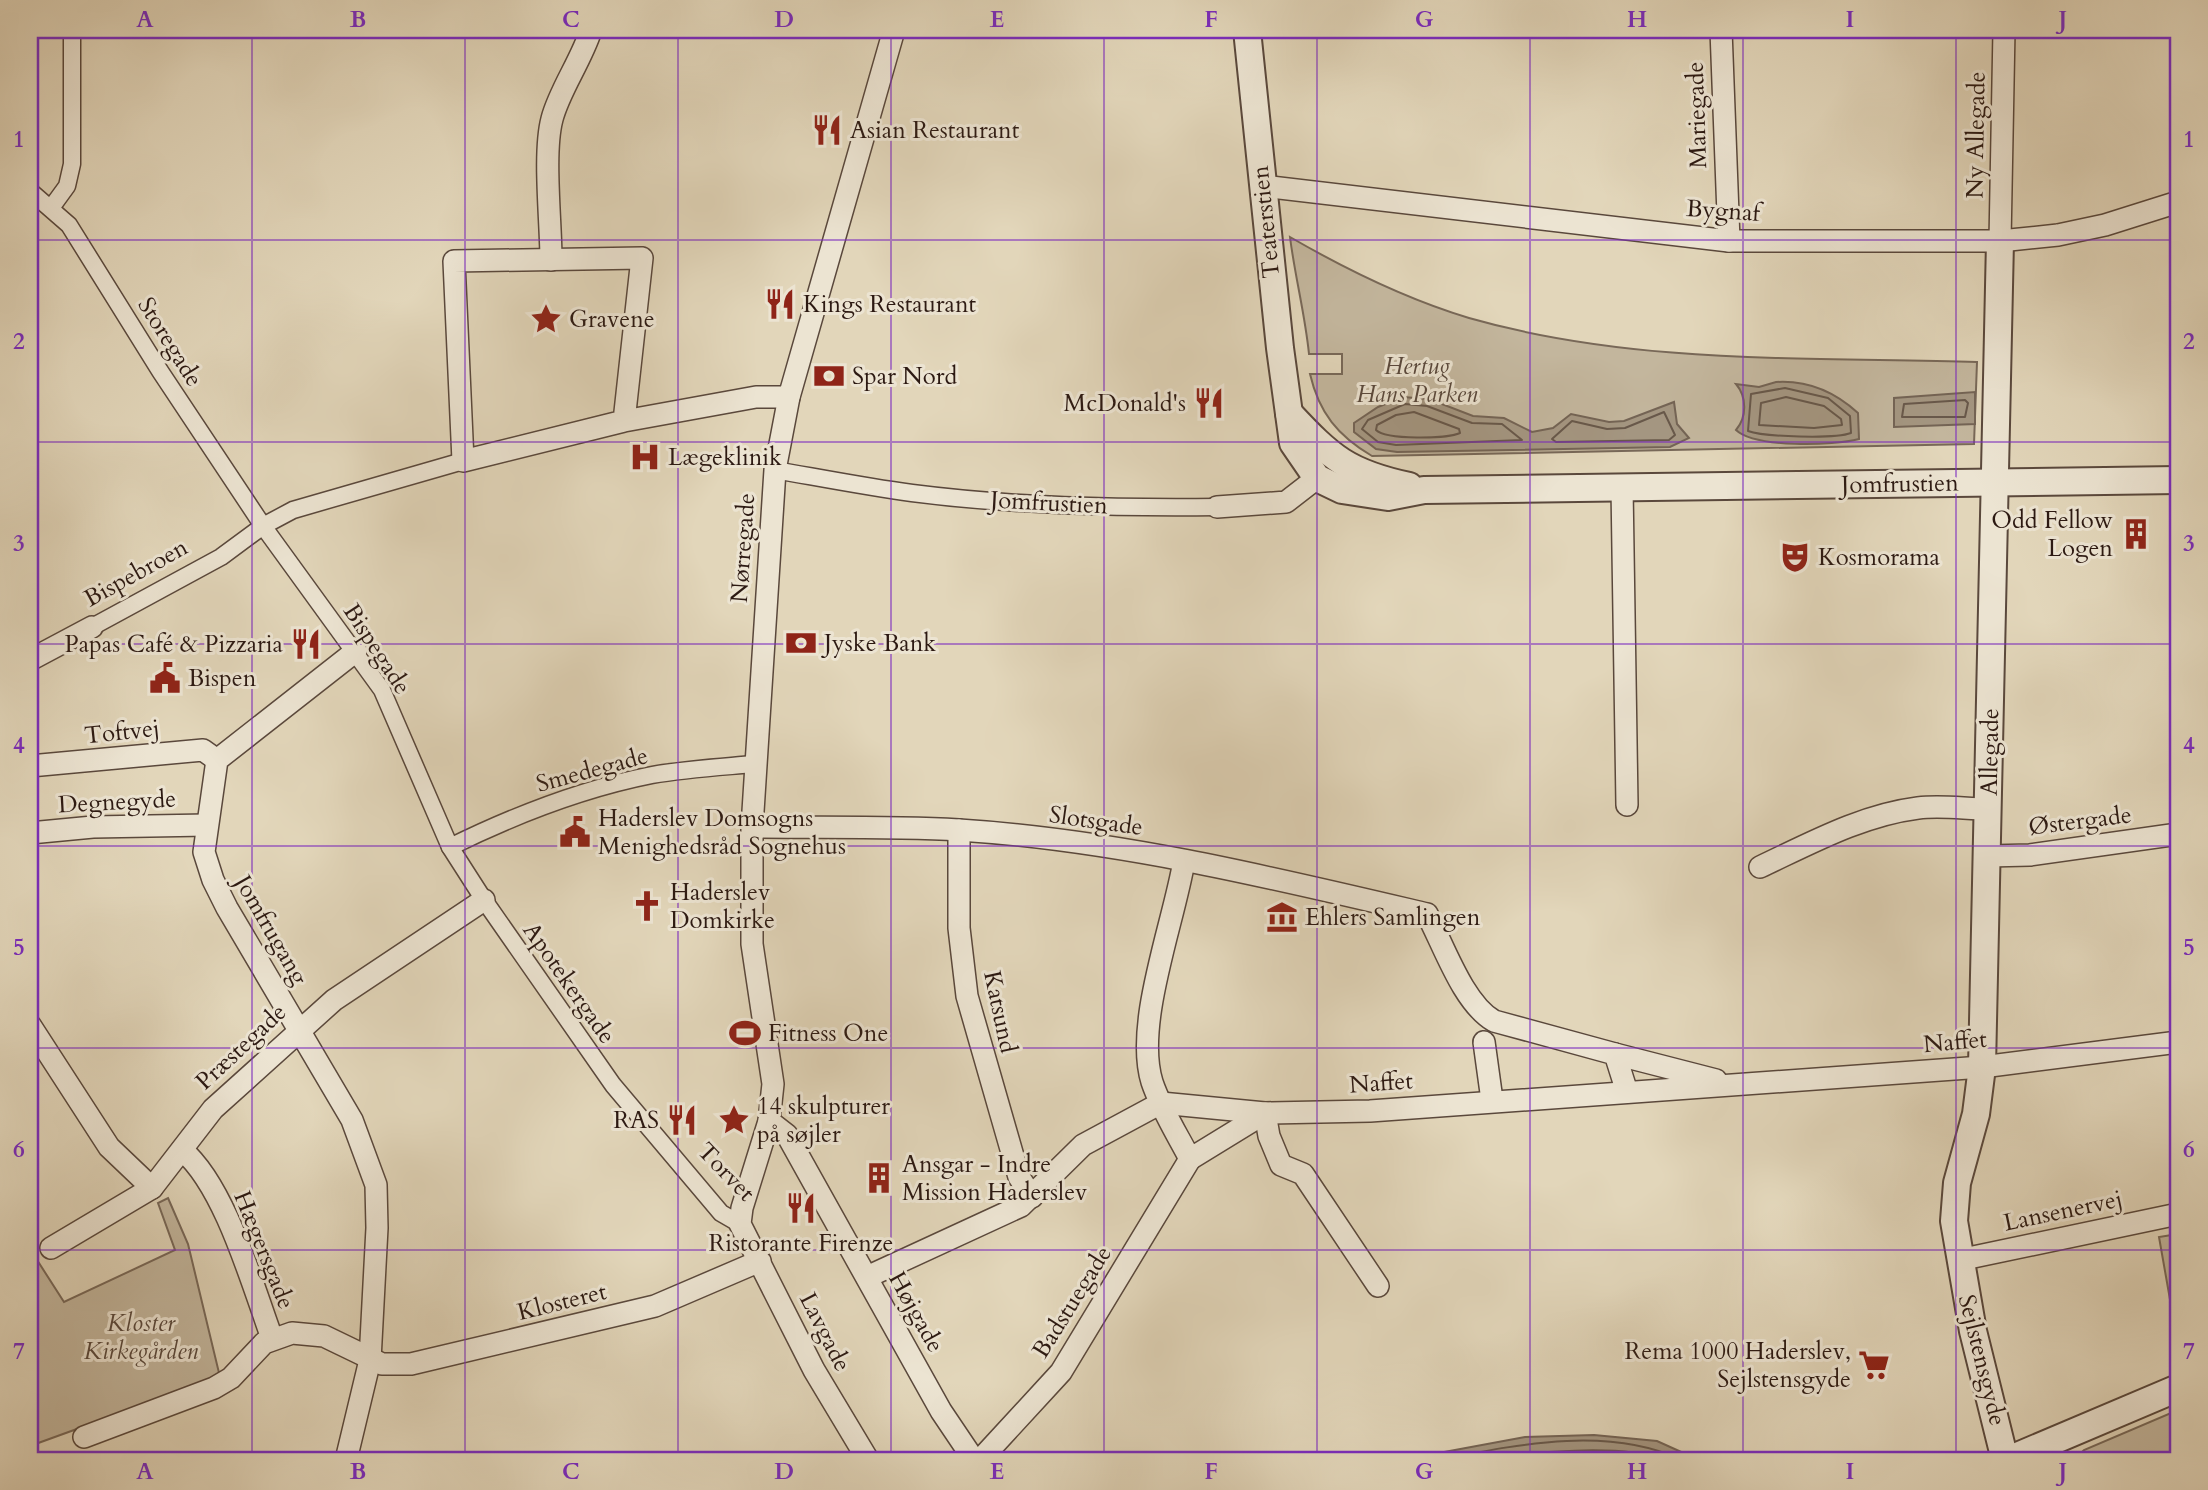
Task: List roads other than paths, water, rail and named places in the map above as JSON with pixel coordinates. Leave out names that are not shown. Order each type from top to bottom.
[{"type":"street","points":[[51,208],[67,186],[72,164],[72,30]]},
{"type":"street","points":[[551,260],[549,139],[552,118],[583,56],[591,30]]},
{"type":"street","name":"Nørregade","points":[[773,1084],[752,944],[752,827],[775,470],[789,397],[894,30]]},
{"type":"street","name":"Teaterstien","points":[[1247,30],[1289,413]]},
{"type":"street","name":"Mariegade","points":[[1720,30],[1728,241]]},
{"type":"street","name":"Ny Allegade","points":[[2000,241],[2004,30]]},
{"type":"street","name":"Bygnaf","points":[[1263,186],[1728,241],[2000,241],[2058,235],[2105,225],[2178,202]]},
{"type":"street","name":"Storegade","points":[[30,191],[69,225],[160,371],[263,526]]},
{"type":"street","name":"Allegade","points":[[1959,1260],[1954,1221],[1957,1183],[1976,1114],[1983,1067],[2000,241]]},
{"type":"street","points":[[463,461],[454,261],[642,258],[624,421]]},
{"type":"street","points":[[263,526],[293,510],[463,461],[624,421],[756,397],[789,397]]},
{"type":"street","points":[[1289,413],[1293,443],[1317,478]]},
{"type":"street","name":"Jomfrustien","points":[[1289,413],[1330,455],[1353,470],[1424,490]]},
{"type":"street","name":"Jomfrustien","points":[[775,470],[913,493],[1016,503],[1138,508],[1217,507],[1286,502],[1317,478],[1342,490],[1364,496],[1388,497],[1424,490],[2178,480]]},
{"type":"street","points":[[1622,487],[1627,805]]},
{"type":"street","name":"Bispebroen","points":[[30,660],[221,556],[263,526]]},
{"type":"street","name":"Bispegade","points":[[263,526],[382,690],[450,847]]},
{"type":"street","points":[[217,760],[356,651]]},
{"type":"street","name":"Toftvej","points":[[30,766],[203,750],[217,760]]},
{"type":"street","name":"Jomfrugang","points":[[217,760],[204,852],[213,880],[352,1120],[376,1185],[370,1360]]},
{"type":"street","name":"Smedegade","points":[[450,847],[531,810],[613,784],[655,774],[754,764]]},
{"type":"street","points":[[1760,867],[1849,825],[1883,815],[1920,808],[1989,809]]},
{"type":"street","name":"Degnegyde","points":[[30,833],[93,827],[207,825]]},
{"type":"street","name":"Slotsgade","points":[[752,827],[959,830],[1081,844],[1184,861],[1427,914]]},
{"type":"street","name":"Katsund","points":[[959,830],[959,928],[967,996],[1019,1177],[1032,1197]]},
{"type":"street","name":"Østergade","points":[[1987,856],[2030,855],[2178,834]]},
{"type":"street","name":"Apotekergade","points":[[450,847],[484,901],[613,1085],[659,1138]]},
{"type":"street","points":[[1184,861],[1177,903],[1152,996],[1149,1056],[1152,1079],[1161,1104],[1190,1159],[1265,1113],[1269,1136],[1281,1165],[1303,1174],[1378,1286]]},
{"type":"street","name":"Præstegade","points":[[51,1248],[152,1188],[213,1109],[334,1000],[484,901]]},
{"type":"street","name":"Naffet","points":[[1427,914],[1470,997],[1483,1015],[1494,1021],[1735,1085]]},
{"type":"street","points":[[30,1025],[109,1147],[152,1188]]},
{"type":"street","points":[[1484,1042],[1492,1100]]},
{"type":"street","name":"Naffet","points":[[1161,1104],[1265,1113],[1370,1111],[1492,1100],[1983,1067],[2178,1042]]},
{"type":"street","points":[[1615,1054],[1627,1092]]},
{"type":"street","name":"Torvet","points":[[659,1138],[722,1213],[740,1224],[742,1208],[769,1121],[773,1084]]},
{"type":"street","points":[[867,1277],[1021,1206],[1083,1145],[1161,1104]]},
{"type":"street","name":"Højgade","points":[[769,1121],[788,1135],[941,1411],[974,1460]]},
{"type":"street","name":"Hægersgade","points":[[182,1150],[195,1161],[231,1227],[272,1338]]},
{"type":"street","name":"Badstuegade","points":[[981,1460],[1061,1372],[1190,1159]]},
{"type":"street","name":"Lansenervej","points":[[1959,1260],[2178,1214]]},
{"type":"street","name":"Lavgade","points":[[740,1224],[814,1370],[868,1460]]},
{"type":"street","name":"Sejlstensgyde","points":[[1959,1260],[2007,1460]]},
{"type":"street","name":"Klosteret","points":[[272,1338],[292,1333],[324,1336],[382,1364],[437,1359],[655,1306],[760,1261]]},
{"type":"street","points":[[84,1437],[214,1388],[232,1378],[272,1338]]},
{"type":"street","points":[[346,1460],[370,1360]]},
{"type":"street","points":[[2007,1460],[2178,1388]]},
{"type":"water","points":[[1776,382],[1810,385],[1840,399],[1858,413],[1859,439],[1814,444],[1776,443],[1746,436],[1736,430],[1740,425],[1744,407],[1740,389],[1736,384],[1759,387]]},
{"type":"water","points":[[1975,392],[1975,424],[1894,427],[1894,398]]},
{"type":"water","points":[[1403,397],[1429,399],[1473,416],[1504,418],[1532,432],[1553,428],[1571,414],[1609,422],[1624,421],[1674,402],[1677,424],[1689,438],[1670,447],[1397,452],[1376,449],[1354,432],[1354,423],[1378,407]]},
{"type":"water","points":[[1594,1435],[1657,1441],[1699,1460],[1401,1460],[1525,1437]]},
{"type":"place","name":"Asian Restaurant","points":[[827,130]]},
{"type":"place","name":"Kings Restaurant","points":[[780,304]]},
{"type":"place","name":"Gravene","points":[[546,319]]},
{"type":"place","name":"Spar Nord","points":[[829,376]]},
{"type":"place","name":"McDonald's","points":[[1209,403]]},
{"type":"place","name":"Lægeklinik","points":[[645,457]]},
{"type":"place","name":"Odd Fellow Logen","points":[[2136,534]]},
{"type":"place","name":"Kosmorama","points":[[1795,557]]},
{"type":"place","name":"Jyske Bank","points":[[801,643]]},
{"type":"place","name":"Papas Café & Pizzaria","points":[[306,644]]},
{"type":"place","name":"Bispen","points":[[165,678]]},
{"type":"place","name":"Haderslev Domsogns Menighedsråd Sognehus","points":[[575,832]]},
{"type":"place","name":"Haderslev Domkirke","points":[[647,906]]},
{"type":"place","name":"Ehlers Samlingen","points":[[1282,917]]},
{"type":"place","name":"Fitness One","points":[[745,1033]]},
{"type":"place","name":"RAS","points":[[682,1120]]},
{"type":"place","name":"14 skulpturer på søjler","points":[[734,1120]]},
{"type":"place","name":"Ansgar - Indre Mission Haderslev","points":[[879,1178]]},
{"type":"place","name":"Ristorante Firenze","points":[[801,1208]]},
{"type":"place","name":"Rema 1000 Haderslev, Sejlstensgyde","points":[[1874,1365]]},
{"type":"park label","name":"Hertug Hans Parken","points":[[1417,380]]},
{"type":"park label","name":"Kloster Kirkegården","points":[[141,1337]]}]
